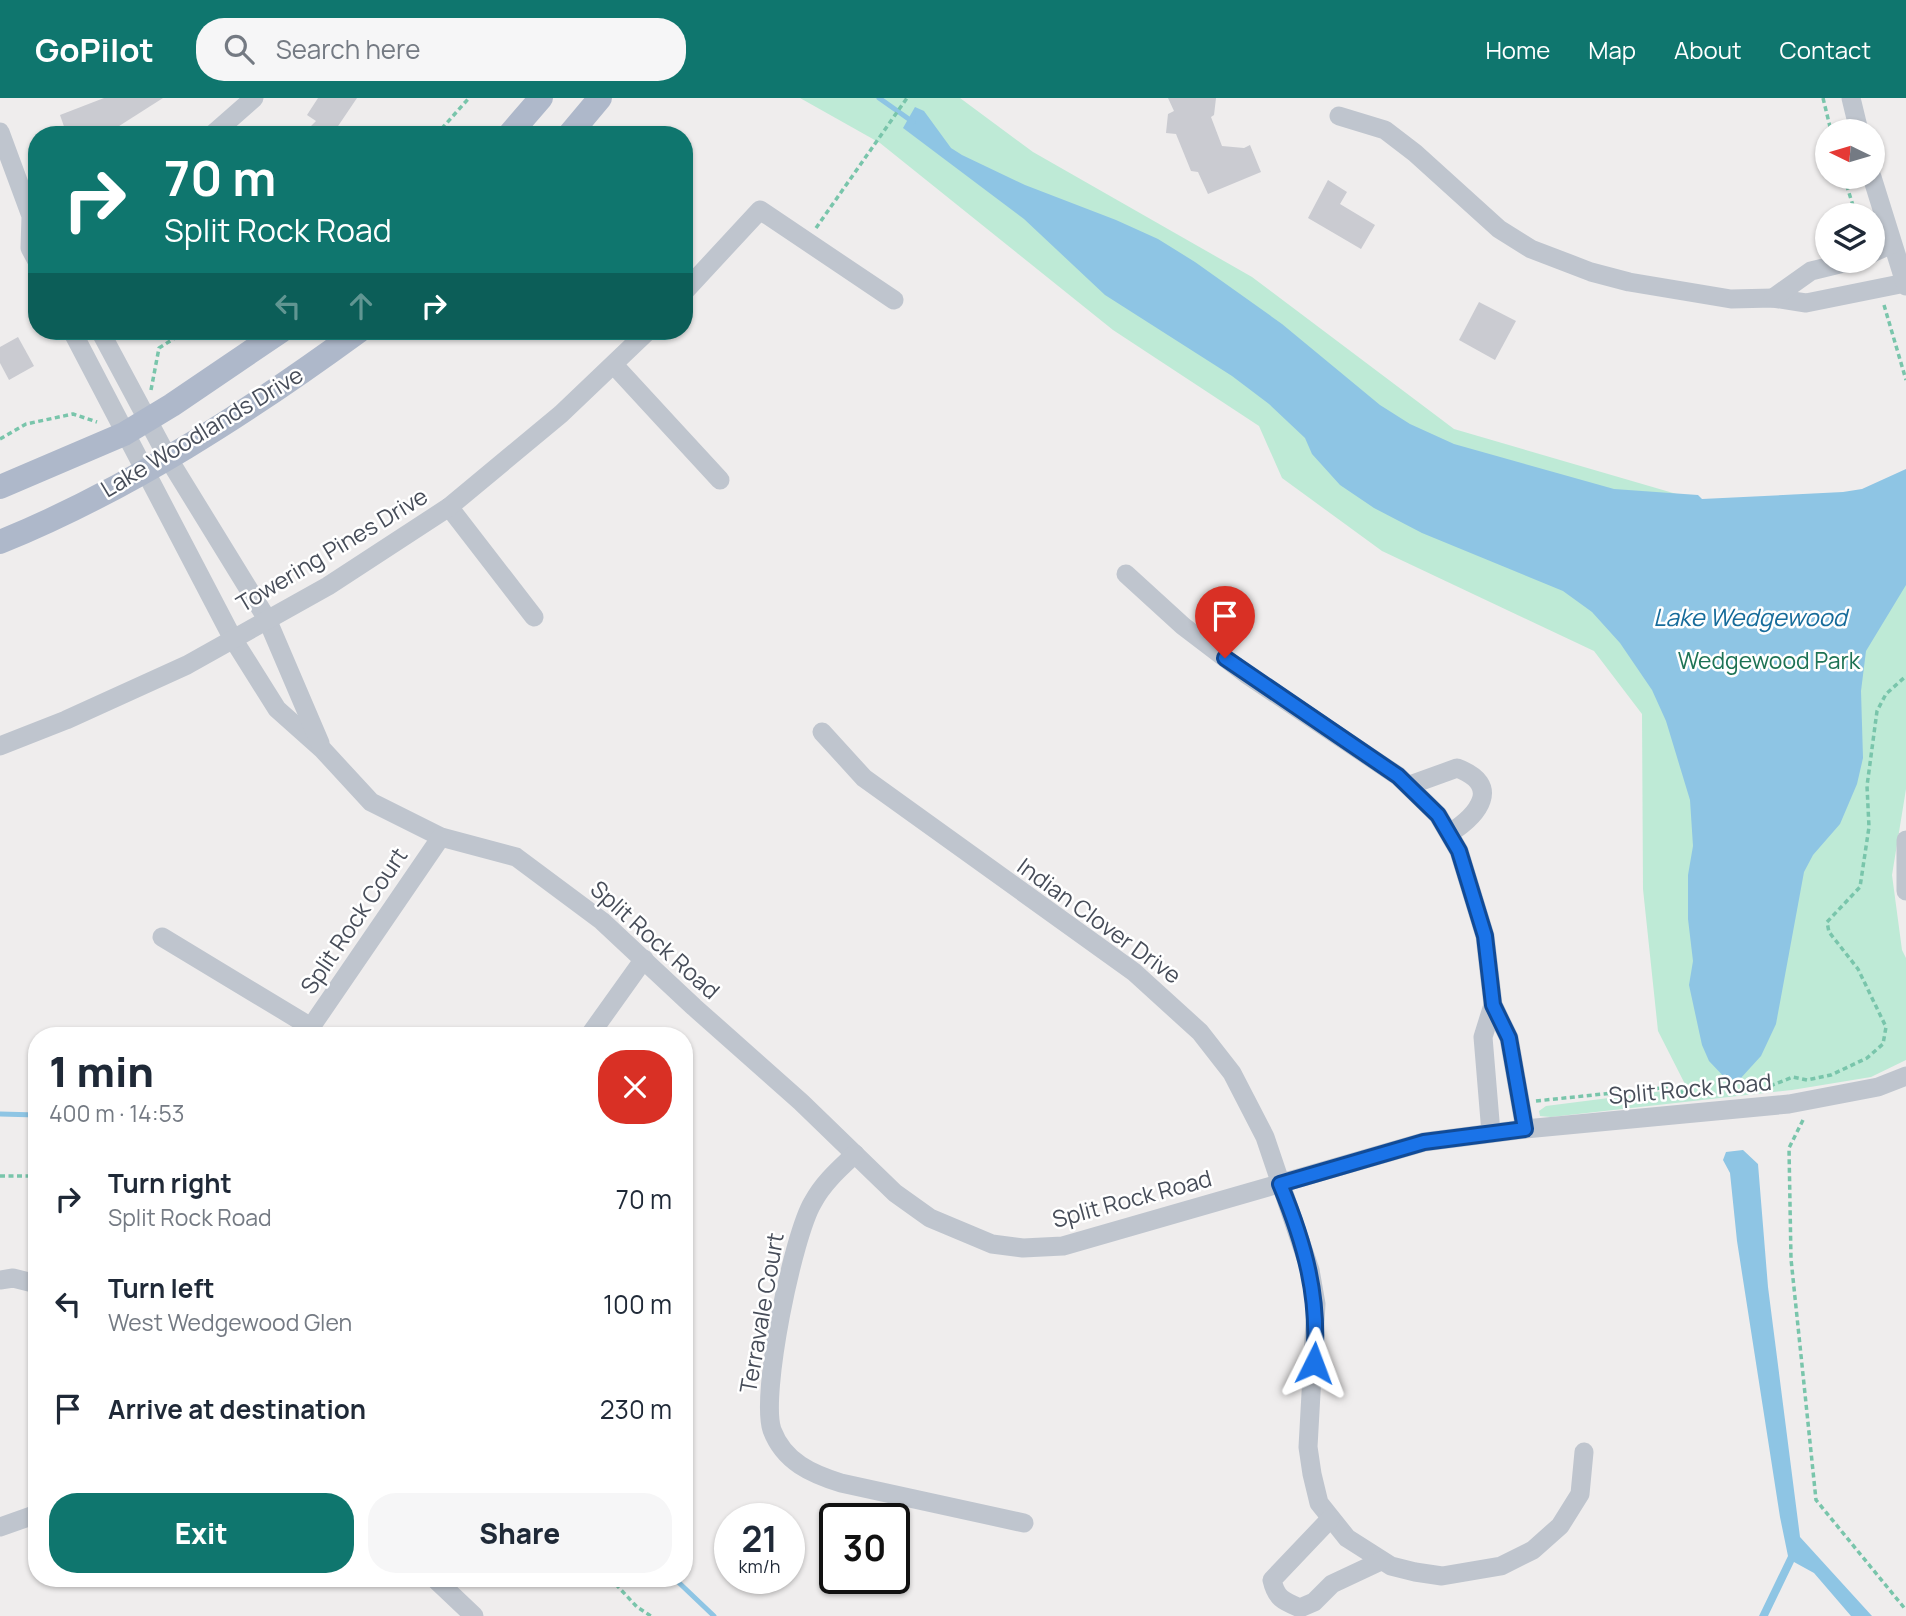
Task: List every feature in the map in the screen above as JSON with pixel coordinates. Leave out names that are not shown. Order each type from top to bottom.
[{"type":"main road","points":[[517,126],[541,98]]},
{"type":"main road","points":[[577,126],[600,98]]},
{"type":"main road","name":"Lake Woodlands Drive","points":[[0,487],[124,434],[268,340]]},
{"type":"main road","name":"Lake Woodlands Drive","points":[[0,542],[168,458],[347,340]]},
{"type":"street","points":[[222,126],[254,98]]},
{"type":"street","points":[[1851,98],[1855,119]]},
{"type":"street","points":[[1339,116],[1385,130],[1415,153],[1499,229],[1564,264],[1629,282],[1731,299],[1773,298],[1806,303],[1905,285],[1876,189]]},
{"type":"street","points":[[0,132],[28,201]]},
{"type":"street","points":[[693,282],[760,210],[894,300]]},
{"type":"street","points":[[1885,247],[1892,244]]},
{"type":"street","points":[[1773,298],[1815,270]]},
{"type":"street","name":"Split Rock Road","points":[[77,340],[233,639],[277,709],[323,750],[372,802],[441,837],[516,857],[602,920],[895,1193],[930,1218],[992,1244],[1023,1248],[1063,1246],[1424,1142],[1525,1129],[1805,1102],[1878,1087],[1906,1076]]},
{"type":"street","name":"Split Rock Road","points":[[105,340],[168,458],[267,619],[323,750]]},
{"type":"street","name":"Towering Pines Drive","points":[[0,746],[187,666],[328,586],[449,507],[614,365],[639,340]]},
{"type":"street","points":[[614,365],[720,480]]},
{"type":"street","points":[[449,507],[534,617]]},
{"type":"street","points":[[1126,574],[1183,626],[1246,674],[1410,785],[1438,815],[1450,833],[1470,880],[1485,936],[1493,1005],[1509,1038],[1525,1129]]},
{"type":"street","name":"Indian Clover Drive","points":[[822,732],[863,778],[1134,972],[1200,1032],[1232,1073],[1265,1137],[1298,1228],[1316,1304],[1308,1447],[1319,1503],[1347,1538],[1381,1561],[1415,1572],[1442,1576],[1501,1566],[1533,1550],[1560,1526],[1580,1494],[1584,1452]]},
{"type":"street","points":[[1410,785],[1457,768],[1471,773],[1480,786],[1482,804],[1472,819],[1450,833]]},
{"type":"street","name":"Split Rock Court","points":[[162,937],[312,1027],[441,837]]},
{"type":"street","points":[[1906,840],[1906,891]]},
{"type":"street","points":[[596,1027],[644,960]]},
{"type":"street","points":[[1491,1133],[1483,1037],[1493,1005]]},
{"type":"street","name":"Terravale Court","points":[[855,1154],[832,1175],[812,1202],[797,1240],[769,1387],[772,1431],[793,1462],[812,1474],[841,1483],[1024,1523]]},
{"type":"street","points":[[0,1280],[13,1278],[28,1282]]},
{"type":"street","points":[[0,1527],[28,1517]]},
{"type":"street","points":[[1330,1519],[1272,1580],[1275,1593],[1281,1600],[1300,1608],[1314,1602],[1332,1584],[1381,1561]]},
{"type":"street","points":[[442,1587],[468,1614]]},
{"type":"path","points":[[444,126],[469,98]]},
{"type":"path","points":[[807,242],[907,98]]},
{"type":"path","points":[[1823,98],[1828,119]]},
{"type":"path","points":[[1880,290],[1906,380]]},
{"type":"path","points":[[1761,1087],[1774,1086],[1793,1077],[1807,1080],[1831,1074],[1867,1058],[1883,1044],[1886,1027],[1858,969],[1829,932],[1827,922],[1860,887],[1869,827],[1867,786],[1877,711],[1886,694],[1906,676]]},
{"type":"path","points":[[1807,1080],[1804,1119],[1789,1148],[1791,1259],[1816,1500],[1906,1610]]},
{"type":"path","points":[[1521,1103],[1671,1087],[1695,1098]]},
{"type":"path","points":[[0,1176],[28,1176]]},
{"type":"path","points":[[619,1587],[651,1616]]},
{"type":"green space","name":"Wedgewood Park","points":[[800,98],[960,98],[1033,152],[1252,277],[1454,429],[1776,523],[1906,518],[1906,789],[1892,875],[1902,950],[1906,958],[1906,1060],[1871,1077],[1792,1090],[1551,1117],[1540,1116],[1539,1111],[1546,1106],[1687,1088],[1658,1031],[1643,889],[1642,714],[1594,651],[1382,551],[1282,478],[1259,426],[1113,330],[880,143]]},
{"type":"water","name":"Lake Wedgewood","points":[[915,107],[924,111],[951,148],[962,155],[1025,185],[1158,239],[1195,262],[1282,324],[1380,405],[1410,424],[1454,444],[1614,489],[1698,495],[1702,499],[1843,492],[1862,489],[1906,469],[1906,585],[1866,651],[1861,691],[1863,758],[1857,784],[1840,824],[1813,855],[1804,872],[1776,1024],[1761,1056],[1740,1079],[1727,1080],[1709,1061],[1702,1045],[1689,985],[1693,961],[1688,919],[1688,875],[1693,846],[1690,800],[1666,721],[1652,690],[1620,643],[1592,612],[1563,591],[1422,533],[1374,508],[1340,485],[1312,454],[1305,438],[1269,404],[1232,376],[1105,295],[1024,219],[903,128]]},
{"type":"water","points":[[1743,1150],[1758,1164],[1768,1287],[1800,1537],[1872,1616],[1851,1616],[1814,1573],[1794,1562],[1768,1616],[1759,1616],[1788,1556],[1737,1241],[1730,1173],[1723,1160],[1726,1152]]},
{"type":"building","points":[[104,98],[163,98],[119,126],[64,126],[60,115]]},
{"type":"building","points":[[318,98],[357,98],[338,126],[311,126],[316,121],[307,115]]},
{"type":"building","points":[[1168,98],[1216,98],[1214,115],[1211,117],[1222,146],[1244,148],[1250,145],[1261,172],[1208,194],[1198,172],[1191,171],[1176,134],[1166,133],[1168,114],[1174,111]]},
{"type":"building","points":[[1328,180],[1347,192],[1340,204],[1375,225],[1361,249],[1308,218]]},
{"type":"building","points":[[1479,302],[1516,321],[1495,360],[1459,340]]},
{"type":"building","points":[[18,337],[34,366],[9,380],[0,363],[0,347]]},
{"type":"waterway","points":[[879,98],[913,122]]},
{"type":"waterway","points":[[0,1114],[28,1115]]},
{"type":"waterway","points":[[683,1587],[714,1616]]},
{"type":"route","points":[[1225,658],[1410,785],[1438,815],[1450,833],[1470,880],[1485,936],[1493,1005],[1509,1038],[1525,1129],[1424,1142],[1280,1184],[1298,1228],[1310,1270],[1316,1304],[1314,1363]]}]
